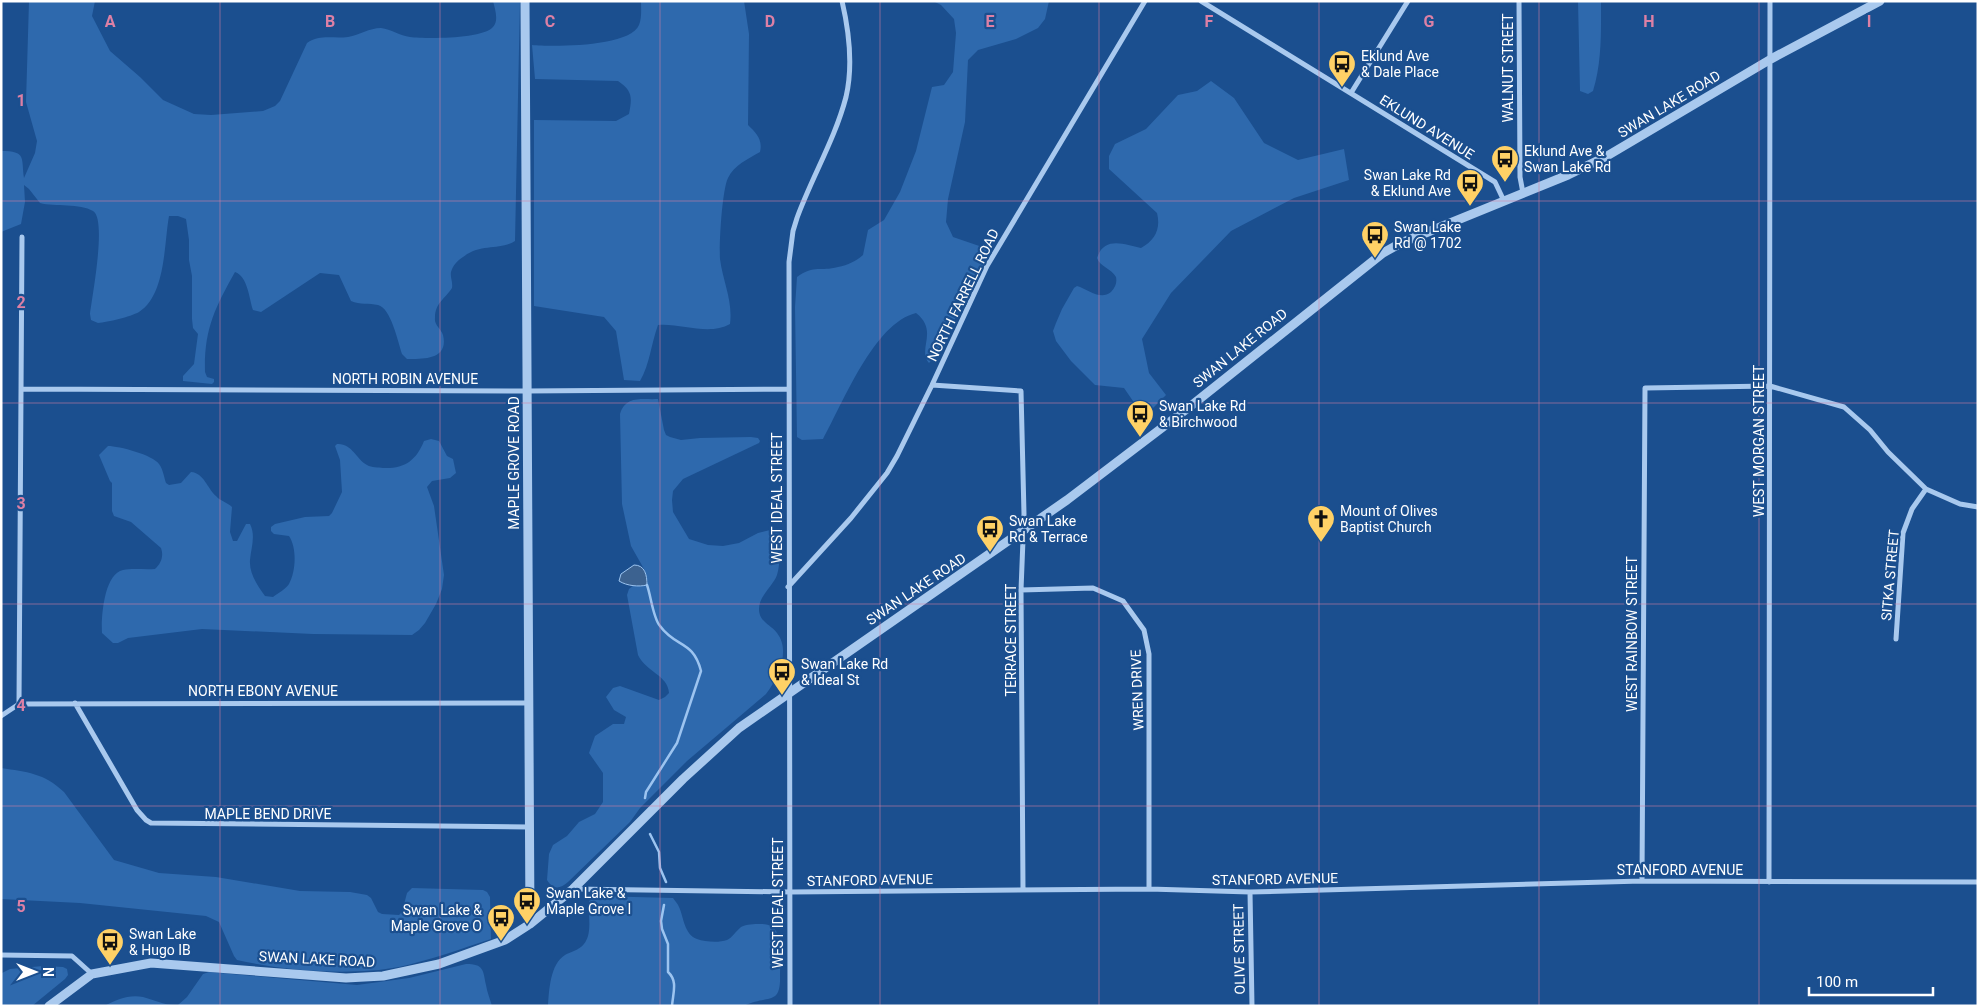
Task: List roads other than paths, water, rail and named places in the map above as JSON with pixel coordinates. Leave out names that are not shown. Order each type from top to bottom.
[{"type":"street","name":"MAPLE GROVE ROAD","points":[[525,1],[530,924]]},
{"type":"street","name":"WEST IDEAL STREET","points":[[790,1006],[789,262],[791,244],[801,207],[846,96],[848,52],[842,1]]},
{"type":"street","name":"NORTH FARRELL ROAD","points":[[788,588],[851,518],[887,473],[932,385],[971,299],[999,245],[1145,1]]},
{"type":"street","name":"EKLUND AVENUE","points":[[1201,1],[1495,182],[1504,201]]},
{"type":"street","points":[[1351,93],[1408,1]]},
{"type":"street","name":"WALNUT STREET","points":[[1519,1],[1520,177],[1524,194]]},
{"type":"street","name":"WEST MORGAN STREET","points":[[1769,882],[1770,1]]},
{"type":"street","name":"SWAN LAKE ROAD","points":[[49,1006],[92,974],[151,963],[346,978],[383,976],[439,964],[506,940],[530,924],[573,889],[683,779],[739,728],[1024,531],[1192,405],[1383,253],[1401,242],[1568,175],[1620,149],[1771,59],[1880,1]]},
{"type":"street","points":[[1,716],[19,704],[22,237]]},
{"type":"street","name":"TERRACE STREET","points":[[932,385],[1021,391],[1024,531],[1021,590],[1023,889]]},
{"type":"street","points":[[1770,386],[1844,407],[1870,430],[1888,452],[1926,489],[1960,504],[1978,507]]},
{"type":"street","name":"WEST RAINBOW STREET","points":[[1642,881],[1645,388],[1770,386]]},
{"type":"street","name":"NORTH ROBIN AVENUE","points":[[21,389],[527,391],[789,389]]},
{"type":"street","name":"SITKA STREET","points":[[1896,639],[1903,533],[1912,510],[1926,489]]},
{"type":"street","name":"WREN DRIVE","points":[[1021,590],[1094,588],[1123,601],[1144,630],[1149,654],[1150,889]]},
{"type":"street","name":"MAPLE BEND DRIVE","points":[[75,703],[137,810],[151,824],[529,827]]},
{"type":"street","name":"NORTH EBONY AVENUE","points":[[19,704],[528,703]]},
{"type":"street","name":"STANFORD AVENUE","points":[[573,889],[790,892],[1150,889],[1250,892],[1642,881],[1978,882]]},
{"type":"street","name":"OLIVE STREET","points":[[1250,892],[1252,1006]]},
{"type":"street","points":[[1,955],[72,956],[92,974]]},
{"type":"waterway","points":[[645,798],[646,792],[677,743],[701,671],[698,661],[689,649],[666,633],[658,622],[647,585]]},
{"type":"waterway","points":[[650,834],[659,852],[660,868],[666,882]]},
{"type":"waterway","points":[[664,905],[661,921],[668,944],[668,972],[674,983],[672,1006]]},
{"type":"place","name":"Eklund Ave & Dale Place","points":[[1342,88]]},
{"type":"place","name":"Eklund Ave & Swan Lake Rd","points":[[1505,183]]},
{"type":"place","name":"Swan Lake Rd & Eklund Ave","points":[[1470,207]]},
{"type":"place","name":"Swan Lake Rd @ 1702","points":[[1375,259]]},
{"type":"place","name":"Swan Lake Rd & Birchwood","points":[[1140,438]]},
{"type":"place","name":"Mount of Olives Baptist Church","points":[[1321,543]]},
{"type":"place","name":"Swan Lake Rd & Terrace","points":[[990,553]]},
{"type":"place","name":"Swan Lake Rd & Ideal St","points":[[782,696]]},
{"type":"place","name":"Swan Lake & Maple Grove I","points":[[527,925]]},
{"type":"place","name":"Swan Lake & Maple Grove O","points":[[501,942]]},
{"type":"place","name":"Swan Lake & Hugo IB","points":[[110,966]]}]
